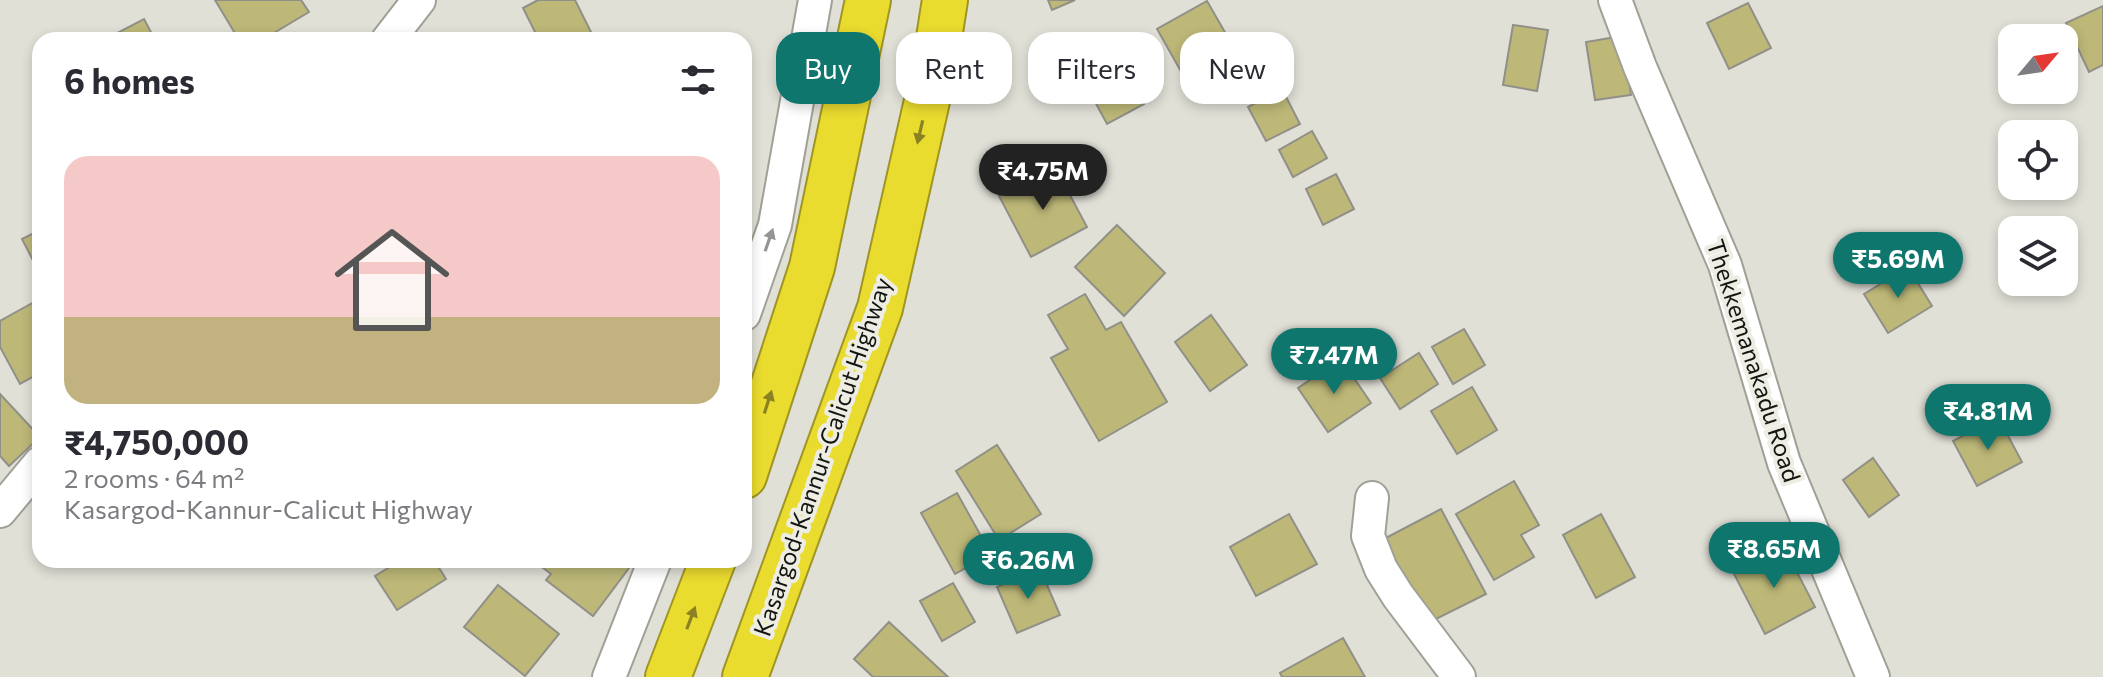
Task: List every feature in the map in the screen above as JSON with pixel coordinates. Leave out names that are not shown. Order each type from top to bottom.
[{"type":"highway","points":[[752,451],[812,267],[868,0]]},
{"type":"highway","name":"Kasargod-Kannur-Calicut Highway","points":[[745,677],[880,308],[934,70],[945,0]]},
{"type":"highway","points":[[668,677],[710,568]]},
{"type":"street","points":[[394,32],[419,0]]},
{"type":"street","points":[[752,291],[775,225],[815,0]]},
{"type":"street","name":"Thekkemanakadu Road","points":[[1615,0],[1640,67],[1725,265],[1784,463],[1873,677]]},
{"type":"street","points":[[0,511],[32,473]]},
{"type":"street","points":[[1372,498],[1368,536],[1381,569],[1459,677]]},
{"type":"street","points":[[609,677],[652,568]]},
{"type":"building","points":[[215,0],[301,0],[309,12],[275,32],[234,32]]},
{"type":"building","points":[[538,0],[575,0],[591,32],[535,32],[523,8]]},
{"type":"building","points":[[1048,0],[1075,0],[1052,10]]},
{"type":"building","points":[[1207,1],[1225,32],[1180,32],[1180,70],[1164,41],[1164,32],[1157,29]]},
{"type":"building","points":[[1748,3],[1771,48],[1729,69],[1707,23]]},
{"type":"building","points":[[2103,6],[2103,65],[2089,72],[2078,49],[2078,24],[2066,23]]},
{"type":"building","points":[[144,19],[151,32],[119,32]]},
{"type":"building","points":[[1513,25],[1548,30],[1537,91],[1503,85]]},
{"type":"building","points":[[1622,36],[1631,95],[1595,100],[1586,42]]},
{"type":"building","points":[[1096,104],[1144,104],[1107,124]]},
{"type":"building","points":[[1254,104],[1290,104],[1300,124],[1266,141],[1248,107]]},
{"type":"building","points":[[1312,131],[1327,158],[1293,177],[1279,150]]},
{"type":"building","points":[[1055,167],[1087,227],[1031,257],[999,196]]},
{"type":"building","points":[[1336,174],[1354,209],[1323,225],[1306,189]]},
{"type":"building","points":[[1117,225],[1165,273],[1124,316],[1075,267]]},
{"type":"building","points":[[32,234],[32,258],[22,239]]},
{"type":"building","points":[[1908,267],[1932,306],[1888,333],[1864,294]]},
{"type":"building","points":[[1085,294],[1106,330],[1121,322],[1167,402],[1099,441],[1051,358],[1068,349],[1048,315]]},
{"type":"building","points":[[32,303],[32,377],[20,384],[0,347],[0,321]]},
{"type":"building","points":[[1211,315],[1247,365],[1210,391],[1175,342]]},
{"type":"building","points":[[1464,329],[1485,365],[1453,384],[1432,347]]},
{"type":"building","points":[[1419,353],[1438,384],[1400,409],[1380,378]]},
{"type":"building","points":[[1341,359],[1371,403],[1328,432],[1298,388]]},
{"type":"building","points":[[1472,387],[1497,430],[1457,454],[1431,411]]},
{"type":"building","points":[[0,394],[32,428],[32,444],[9,466],[0,456]]},
{"type":"building","points":[[1998,417],[2022,462],[1977,486],[1953,441]]},
{"type":"building","points":[[997,445],[1041,514],[999,540],[956,471]]},
{"type":"building","points":[[1873,458],[1899,495],[1869,517],[1843,480]]},
{"type":"building","points":[[1514,481],[1539,525],[1521,535],[1534,557],[1494,580],[1456,514]]},
{"type":"building","points":[[957,493],[991,554],[955,574],[921,513]]},
{"type":"building","points":[[1441,509],[1486,594],[1430,622],[1382,540]]},
{"type":"building","points":[[1289,514],[1317,564],[1256,596],[1230,547]]},
{"type":"building","points":[[1601,514],[1635,577],[1596,598],[1563,535]]},
{"type":"building","points":[[1783,545],[1815,607],[1765,634],[1733,572]]},
{"type":"building","points":[[388,568],[439,568],[446,579],[397,610],[375,576]]},
{"type":"building","points":[[543,568],[629,568],[593,616],[546,580],[551,574]]},
{"type":"building","points":[[1040,569],[1060,615],[1017,633],[997,587]]},
{"type":"building","points":[[953,583],[975,622],[942,641],[920,601]]},
{"type":"building","points":[[498,585],[559,634],[525,676],[464,627]]},
{"type":"building","points":[[889,622],[948,677],[873,677],[854,659]]},
{"type":"building","points":[[1343,638],[1365,677],[1282,677],[1280,673]]}]
